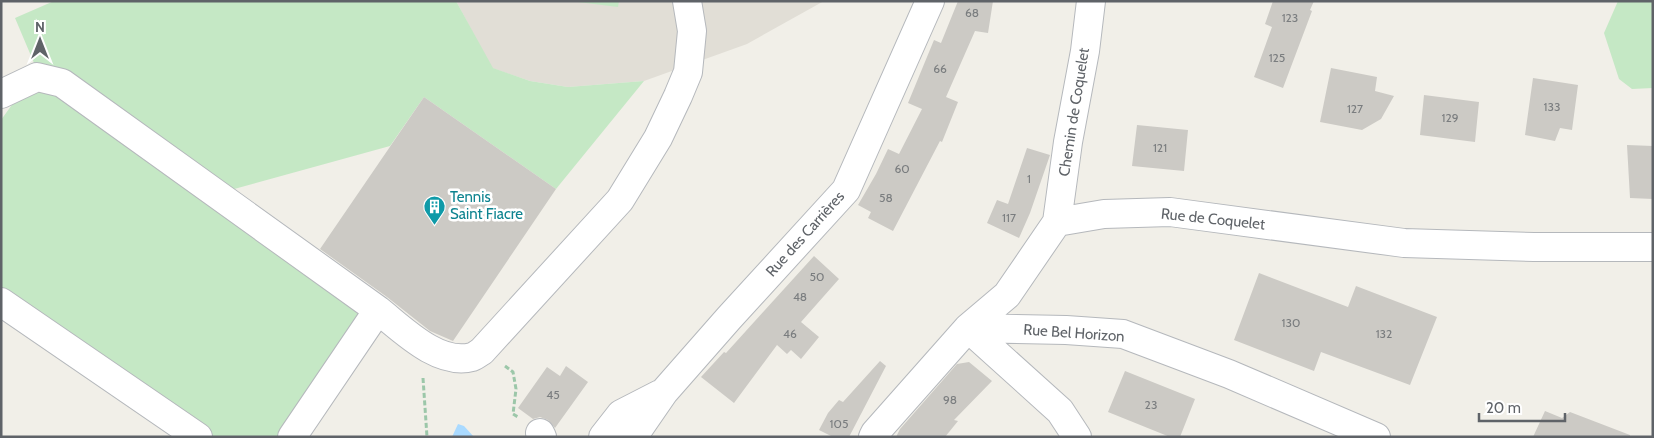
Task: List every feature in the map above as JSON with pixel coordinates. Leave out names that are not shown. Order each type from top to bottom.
[{"type":"street","points":[[5,96],[37,78],[62,83],[378,310],[421,345],[449,358],[472,357],[482,351],[620,200],[658,138],[688,72],[692,31],[687,1]]},
{"type":"street","name":"Rue des Carrières","points":[[633,437],[664,392],[846,190],[930,1]]},
{"type":"street","name":"Chemin de Coquelet","points":[[1057,222],[1068,142],[1085,50],[1091,1]]},
{"type":"street","name":"Rue de Coquelet","points":[[1057,222],[1104,214],[1170,212],[1404,243],[1534,247],[1653,247]]},
{"type":"street","points":[[873,437],[874,433],[968,328],[1007,294],[1057,222]]},
{"type":"street","points":[[1,302],[198,437]]},
{"type":"street","points":[[292,437],[378,310]]},
{"type":"street","points":[[968,328],[1060,412],[1077,437]]},
{"type":"street","name":"Rue Bel Horizon","points":[[968,328],[1066,330],[1123,334],[1229,374],[1376,437]]},
{"type":"street","points":[[602,437],[621,414],[664,392]]},
{"type":"path","points":[[421,345],[427,437]]},
{"type":"path","points":[[482,351],[513,372],[516,389],[513,414],[531,424],[541,435]]},
{"type":"shaded area","points":[[456,1],[824,1],[747,44],[644,81],[568,87],[530,81],[492,68]]},
{"type":"green space","points":[[54,1],[456,1],[493,68],[530,81],[568,87],[644,81],[556,189],[424,97],[390,146],[216,194],[377,306],[285,437],[205,437],[1,295],[1,120],[37,70],[15,18]]},
{"type":"green space","points":[[570,1],[619,1],[618,7]]},
{"type":"green space","points":[[1618,1],[1653,1],[1653,88],[1632,89],[1619,79],[1604,33]]},
{"type":"water","points":[[458,424],[464,426],[474,437],[452,437]]},
{"type":"building","points":[[958,1],[993,1],[988,33],[975,31],[946,97],[958,102],[942,142],[940,141],[893,231],[868,218],[871,212],[858,205],[888,149],[899,154],[922,109],[908,103],[934,40],[941,43]]},
{"type":"building","points":[[1273,1],[1314,1],[1283,88],[1254,77],[1272,27],[1265,24]]},
{"type":"building","points":[[1331,68],[1377,77],[1375,91],[1394,96],[1381,119],[1362,130],[1320,122]]},
{"type":"building","points":[[1533,78],[1578,85],[1572,130],[1560,128],[1555,141],[1525,135]]},
{"type":"building","points":[[1424,95],[1479,102],[1475,142],[1420,135]]},
{"type":"building","name":"Tennis Saint Fiacre","points":[[424,97],[556,189],[453,341],[430,331],[387,297],[320,249]]},
{"type":"building","points":[[1137,125],[1188,130],[1184,171],[1132,166]]},
{"type":"building","points":[[1627,145],[1653,146],[1653,199],[1630,198]]},
{"type":"building","points":[[1027,148],[1050,155],[1030,213],[1019,238],[987,223],[997,200],[1008,204]]},
{"type":"building","points":[[814,256],[839,279],[801,322],[819,337],[801,359],[791,350],[787,354],[777,345],[734,403],[701,377],[724,352],[726,353]]},
{"type":"building","points":[[1259,273],[1348,307],[1356,286],[1437,317],[1410,385],[1321,352],[1314,371],[1234,340]]},
{"type":"building","points":[[880,361],[886,366],[849,437],[833,437],[819,430],[828,413],[839,400],[843,402]]},
{"type":"building","points":[[969,362],[992,381],[954,420],[958,421],[945,437],[896,437],[900,429],[957,364]]},
{"type":"building","points":[[566,366],[588,382],[555,428],[548,420],[540,417],[533,419],[518,408],[547,367],[560,376]]},
{"type":"building","points":[[1125,371],[1195,399],[1180,437],[1170,437],[1108,412]]},
{"type":"building","points":[[1545,411],[1562,418],[1570,412],[1630,435],[1630,437],[1533,437]]},
{"type":"place","name":"Tennis Saint Fiacre","points":[[434,225]]}]
